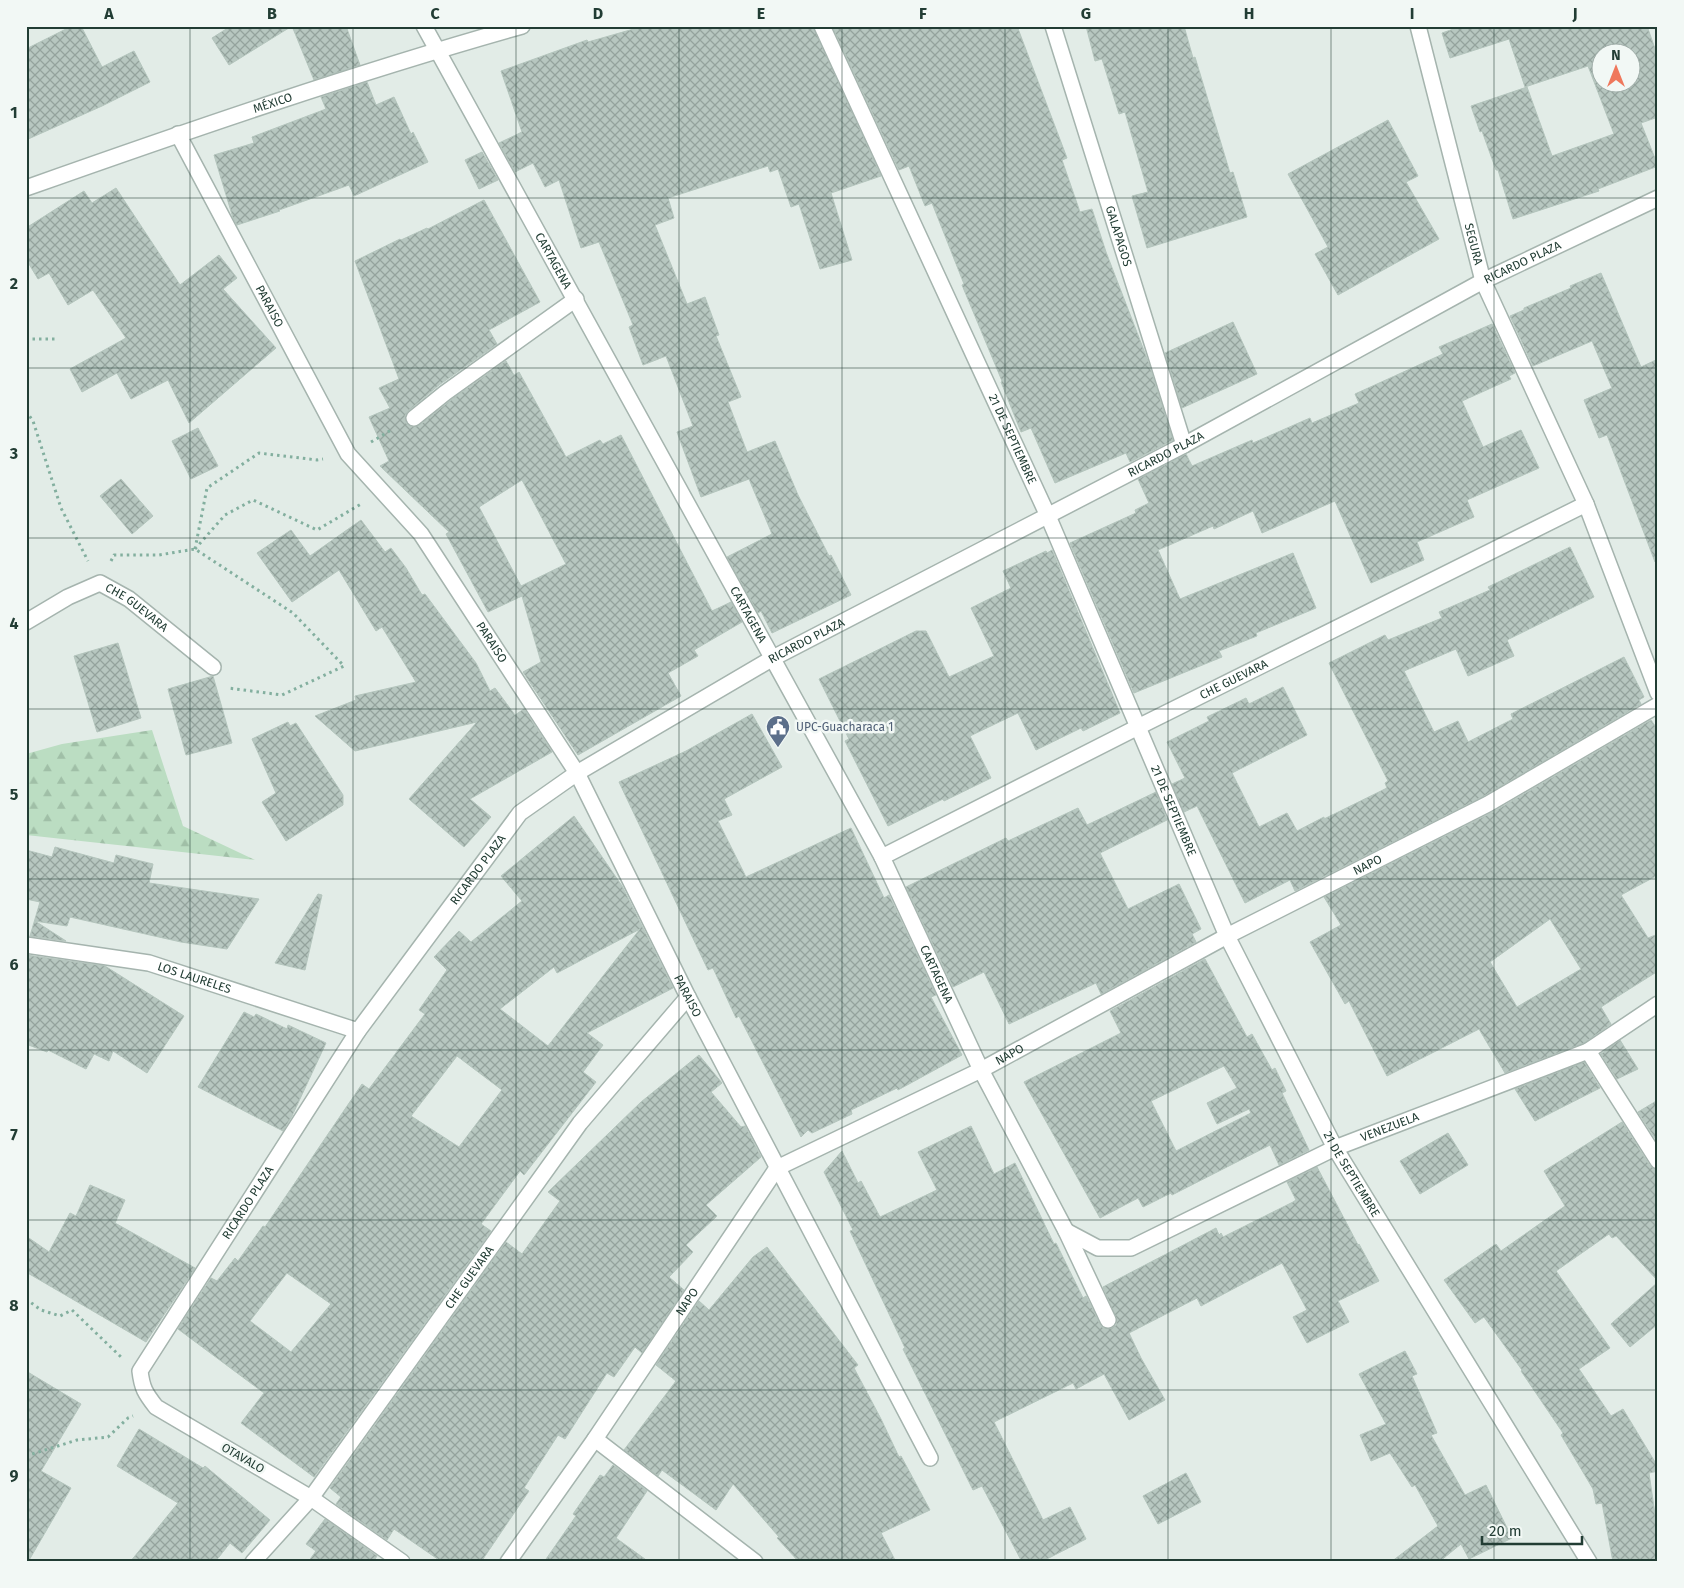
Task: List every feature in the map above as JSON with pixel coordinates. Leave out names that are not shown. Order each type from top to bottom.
[{"type":"street","name":"CARTAGENA","points":[[424,26],[882,857],[981,1070],[1066,1231],[1108,1320]]},
{"type":"street","name":"MÉXICO","points":[[26,188],[178,134],[438,50],[522,26]]},
{"type":"street","name":"21 DE SEPTIEMBRE","points":[[822,26],[1048,516],[1227,936],[1335,1148],[1589,1562]]},
{"type":"street","name":"GALAPAGOS","points":[[1052,26],[1184,445]]},
{"type":"street","name":"SEGURA","points":[[1418,26],[1483,281],[1586,504],[1658,693]]},
{"type":"street","name":"PARAISO","points":[[178,134],[348,454],[422,534],[577,773],[688,997],[930,1458]]},
{"type":"street","name":"RICARDO PLAZA","points":[[140,1370],[358,1031],[520,814],[577,773],[773,658],[1184,445],[1483,281],[1658,198]]},
{"type":"street","points":[[414,418],[445,393],[576,299]]},
{"type":"street","name":"CHE GUEVARA","points":[[882,857],[1586,504]]},
{"type":"street","name":"CHE GUEVARA","points":[[26,622],[68,597],[100,583],[129,599],[213,667]]},
{"type":"street","name":"NAPO","points":[[508,1562],[595,1439],[777,1168],[981,1070],[1227,936],[1488,804],[1658,705]]},
{"type":"street","name":"LOS LAURELES","points":[[26,945],[149,963],[358,1031]]},
{"type":"street","name":"CHE GUEVARA","points":[[253,1562],[311,1498],[580,1123],[688,997]]},
{"type":"street","name":"VENEZUELA","points":[[1066,1231],[1098,1248],[1131,1248],[1335,1148],[1588,1051],[1658,1004]]},
{"type":"street","points":[[1588,1051],[1658,1161]]},
{"type":"street","name":"OTAVALO","points":[[140,1370],[141,1386],[156,1407],[311,1498],[402,1562]]},
{"type":"street","points":[[595,1439],[755,1562]]},
{"type":"path","points":[[26,339],[58,339]]},
{"type":"path","points":[[26,411],[33,421],[61,508],[100,583]]},
{"type":"path","points":[[195,549],[207,488],[259,453],[317,460],[348,454],[414,418]]},
{"type":"path","points":[[100,583],[114,555],[159,555],[195,549],[226,515],[253,500],[317,530],[361,504]]},
{"type":"path","points":[[195,549],[293,613],[344,666],[282,695],[227,688],[213,667]]},
{"type":"path","points":[[26,1299],[41,1310],[60,1316],[72,1310],[120,1357],[140,1370]]},
{"type":"path","points":[[26,1456],[77,1440],[108,1437],[128,1418],[156,1407]]},
{"type":"green space","points":[[152,730],[183,826],[255,860],[26,835],[26,754],[62,744]]},
{"type":"building","points":[[72,26],[81,26],[102,67],[134,51],[150,82],[26,140],[26,49]]},
{"type":"building","points":[[231,26],[292,26],[229,65],[212,38]]},
{"type":"building","points":[[292,26],[346,26],[360,65],[314,80]]},
{"type":"building","points":[[644,26],[813,26],[881,176],[831,193],[852,260],[820,269],[799,204],[791,207],[778,169],[770,172],[768,166],[668,198],[674,218],[655,225],[687,304],[705,297],[719,335],[716,336],[741,397],[728,402],[747,452],[775,441],[798,495],[851,595],[772,633],[761,611],[758,613],[727,557],[772,534],[749,479],[701,497],[677,432],[693,426],[666,356],[643,365],[629,327],[633,325],[599,242],[581,248],[559,180],[545,187],[533,163],[515,172],[499,143],[522,132],[501,71],[587,40],[588,42]]},
{"type":"building","points":[[832,26],[1017,26],[1067,158],[1062,160],[1080,212],[1092,209],[1106,252],[1148,361],[1173,440],[1130,462],[1126,453],[1055,483],[1031,428],[1021,432],[962,285],[964,284],[932,203],[925,206],[909,166],[899,170]]},
{"type":"building","points":[[1086,26],[1184,26],[1230,173],[1233,172],[1247,217],[1147,248],[1132,196],[1148,192],[1125,112],[1119,114],[1102,59],[1095,61]]},
{"type":"building","points":[[1462,26],[1647,26],[1658,57],[1658,117],[1641,123],[1658,166],[1598,189],[1599,191],[1513,219],[1498,170],[1496,170],[1471,106],[1527,87],[1552,156],[1614,134],[1598,92],[1642,92],[1642,42],[1592,42],[1592,76],[1588,66],[1525,87],[1509,39],[1450,58],[1442,33]]},
{"type":"building","points":[[367,82],[376,105],[394,97],[411,134],[413,132],[428,162],[354,196],[349,185],[237,225],[233,218],[214,155],[254,143],[252,137],[326,109],[321,97]]},
{"type":"building","points":[[1388,120],[1418,176],[1406,182],[1439,239],[1338,295],[1315,254],[1328,247],[1288,174]]},
{"type":"building","points":[[482,152],[498,180],[479,189],[465,160]]},
{"type":"building","points":[[116,188],[180,285],[219,255],[237,278],[223,289],[276,348],[189,423],[168,380],[131,399],[117,373],[82,392],[70,369],[126,338],[93,290],[68,305],[49,273],[38,279],[26,259],[26,228],[84,191],[92,203]]},
{"type":"building","points":[[484,200],[540,302],[489,330],[497,344],[439,385],[408,411],[405,415],[406,423],[411,427],[420,425],[451,400],[506,361],[514,375],[519,372],[566,457],[600,440],[603,444],[621,435],[712,611],[731,602],[742,622],[694,650],[698,656],[668,673],[681,696],[578,755],[523,672],[541,662],[522,596],[488,612],[446,534],[449,532],[380,466],[389,461],[369,417],[390,408],[379,388],[399,379],[355,261],[400,239],[428,229]],"holes":[[[522,480],[566,564],[521,586],[479,507]]]},
{"type":"building","points":[[1601,273],[1641,367],[1658,359],[1658,562],[1655,562],[1607,435],[1599,438],[1584,400],[1612,388],[1592,341],[1533,366],[1510,316]]},
{"type":"building","points":[[1233,322],[1257,374],[1182,408],[1165,353]]},
{"type":"building","points":[[1492,324],[1515,373],[1509,376],[1511,379],[1462,401],[1483,447],[1521,430],[1539,468],[1467,500],[1474,517],[1417,542],[1424,560],[1371,583],[1335,501],[1262,533],[1253,511],[1214,529],[1213,526],[1158,550],[1180,599],[1293,553],[1316,608],[1256,633],[1257,636],[1219,651],[1222,657],[1134,693],[1070,543],[1136,513],[1135,510],[1149,503],[1138,479],[1186,454],[1192,466],[1252,440],[1253,443],[1310,418],[1312,423],[1359,403],[1355,394],[1443,354],[1439,347]]},
{"type":"building","points":[[198,428],[218,466],[191,479],[172,441]]},
{"type":"building","points":[[121,479],[153,516],[132,534],[100,496]]},
{"type":"building","points":[[361,520],[385,552],[391,548],[406,568],[422,595],[425,594],[476,663],[490,691],[495,688],[515,715],[524,709],[552,752],[470,799],[491,817],[464,847],[409,799],[477,722],[355,751],[315,716],[356,700],[355,696],[416,682],[382,627],[376,631],[339,570],[292,602],[257,553],[291,530],[310,556]]},
{"type":"building","points":[[1570,547],[1594,597],[1507,640],[1514,656],[1468,676],[1456,649],[1404,671],[1434,732],[1458,721],[1468,742],[1513,719],[1511,714],[1624,657],[1644,697],[1639,700],[1641,704],[1484,796],[1295,891],[1290,880],[1245,903],[1197,806],[1184,812],[1172,784],[1185,778],[1167,742],[1209,721],[1207,717],[1246,698],[1249,704],[1283,687],[1307,735],[1232,773],[1259,827],[1287,813],[1297,831],[1324,817],[1324,819],[1387,788],[1385,783],[1388,781],[1329,663],[1385,635],[1388,640],[1442,618],[1439,612],[1490,590],[1488,587]]},
{"type":"building","points":[[1052,550],[1120,713],[1083,731],[1081,728],[1036,750],[1018,713],[970,736],[991,778],[888,826],[845,741],[849,739],[819,679],[916,631],[926,631],[949,677],[994,656],[971,608],[1011,588],[1003,571]]},
{"type":"building","points":[[118,643],[141,718],[97,732],[74,656]]},
{"type":"building","points":[[213,676],[232,743],[186,755],[168,689]]},
{"type":"building","points":[[752,714],[782,767],[724,799],[732,815],[718,821],[746,877],[851,828],[884,898],[889,895],[936,995],[931,997],[962,1055],[898,1090],[897,1088],[851,1110],[852,1114],[812,1133],[808,1130],[801,1137],[739,1016],[736,1018],[713,968],[708,970],[619,782],[686,751]]},
{"type":"building","points":[[1651,720],[1658,730],[1658,875],[1621,895],[1648,938],[1658,934],[1658,971],[1601,1007],[1611,1024],[1584,1043],[1505,1073],[1479,1029],[1387,1076],[1349,1001],[1345,1004],[1310,942],[1341,925],[1324,897],[1493,812]],"holes":[[[1550,919],[1581,969],[1517,1007],[1490,962]]]},
{"type":"building","points":[[288,722],[290,726],[296,723],[343,795],[343,805],[286,841],[262,802],[276,793],[252,739]]},
{"type":"building","points":[[1156,792],[1167,820],[1100,853],[1128,909],[1179,884],[1201,929],[1192,934],[1196,942],[1101,994],[1096,983],[1009,1024],[984,972],[953,987],[906,887],[1006,838],[1008,841],[1078,808],[1087,825]]},
{"type":"building","points":[[574,816],[622,886],[673,988],[587,1033],[603,1045],[583,1072],[596,1082],[524,1175],[520,1171],[481,1224],[491,1231],[314,1477],[241,1423],[264,1393],[178,1329],[211,1278],[217,1281],[235,1258],[238,1261],[263,1226],[265,1227],[362,1084],[369,1089],[425,1014],[419,1010],[447,970],[434,957],[459,931],[471,942],[522,901],[501,876]],"holes":[[[640,929],[548,1046],[500,1009],[554,967],[557,973]],[[457,1056],[502,1090],[459,1147],[411,1116]],[[287,1273],[331,1304],[291,1352],[250,1321]]]},
{"type":"building","points":[[55,847],[114,863],[116,855],[153,864],[149,883],[259,899],[227,949],[181,942],[70,917],[67,926],[35,921],[66,941],[30,936],[40,902],[26,899],[26,850],[52,857]]},
{"type":"building","points":[[318,894],[322,895],[305,970],[275,963]]},
{"type":"building","points":[[26,955],[105,966],[184,1016],[147,1073],[113,1051],[109,1061],[94,1054],[86,1069],[48,1050],[47,1052],[26,1044]]},
{"type":"building","points":[[1205,959],[1247,1037],[1252,1034],[1272,1070],[1275,1068],[1286,1091],[1282,1093],[1309,1150],[1279,1165],[1270,1145],[1172,1195],[1171,1193],[1143,1207],[1138,1198],[1100,1218],[1024,1082],[1121,1033],[1110,1011]],"holes":[[[1224,1066],[1237,1088],[1207,1103],[1217,1124],[1249,1109],[1251,1113],[1176,1151],[1151,1101]]]},
{"type":"building","points":[[244,1012],[254,1017],[256,1014],[287,1029],[288,1025],[326,1043],[292,1116],[283,1131],[198,1087]]},
{"type":"building","points":[[1620,1040],[1638,1069],[1617,1079],[1601,1054]]},
{"type":"building","points":[[699,1055],[722,1083],[711,1092],[741,1127],[745,1126],[761,1157],[706,1205],[717,1216],[686,1245],[693,1252],[669,1277],[684,1290],[642,1353],[635,1347],[614,1377],[607,1373],[565,1439],[558,1435],[524,1488],[529,1491],[481,1562],[442,1562],[394,1529],[387,1540],[336,1504],[341,1497],[330,1488],[506,1242],[522,1254],[560,1201],[548,1192],[641,1102]]},
{"type":"building","points":[[1584,1062],[1600,1088],[1535,1121],[1515,1089]]},
{"type":"building","points":[[1658,1100],[1658,1143],[1638,1112]]},
{"type":"building","points":[[1622,1122],[1650,1166],[1658,1170],[1658,1281],[1616,1236],[1612,1238],[1609,1234],[1556,1271],[1610,1348],[1579,1369],[1611,1416],[1623,1409],[1658,1467],[1658,1471],[1649,1473],[1658,1535],[1658,1558],[1640,1562],[1613,1562],[1602,1503],[1596,1504],[1593,1489],[1561,1435],[1563,1433],[1522,1370],[1484,1317],[1475,1323],[1444,1280],[1496,1244],[1501,1251],[1565,1206],[1544,1171]]},
{"type":"building","points":[[971,1126],[994,1174],[1015,1163],[1054,1244],[1056,1243],[1083,1298],[1086,1296],[1103,1328],[1112,1328],[1116,1325],[1117,1320],[1103,1287],[1216,1228],[1219,1235],[1221,1233],[1223,1237],[1293,1202],[1296,1200],[1287,1182],[1317,1167],[1379,1281],[1338,1301],[1349,1322],[1307,1343],[1293,1317],[1307,1310],[1282,1263],[1201,1306],[1197,1298],[1129,1333],[1165,1400],[1129,1420],[1104,1374],[1076,1389],[1073,1383],[994,1422],[1043,1520],[1070,1507],[1086,1539],[1041,1562],[1022,1562],[982,1486],[973,1490],[903,1349],[905,1348],[850,1231],[853,1230],[824,1172],[842,1151],[858,1183],[861,1181],[880,1217],[937,1190],[918,1152]]},
{"type":"building","points":[[1448,1133],[1468,1165],[1420,1194],[1400,1161]]},
{"type":"building","points":[[90,1185],[125,1200],[115,1223],[195,1268],[146,1342],[26,1272],[26,1236],[49,1252],[70,1213],[76,1216]]},
{"type":"building","points":[[767,1247],[858,1365],[854,1368],[899,1457],[901,1456],[930,1510],[881,1533],[896,1562],[799,1562],[733,1484],[716,1510],[662,1470],[658,1476],[624,1450],[676,1381],[656,1365],[699,1301],[709,1310],[753,1257]]},
{"type":"building","points":[[1658,1282],[1658,1324],[1630,1347],[1611,1324]]},
{"type":"building","points":[[1405,1351],[1417,1374],[1412,1376],[1437,1433],[1431,1435],[1465,1495],[1486,1485],[1512,1538],[1469,1559],[1461,1544],[1439,1562],[1391,1562],[1438,1526],[1415,1485],[1412,1487],[1390,1453],[1371,1461],[1360,1435],[1386,1424],[1359,1374]]},
{"type":"building","points":[[26,1371],[81,1404],[41,1471],[71,1488],[28,1562],[26,1562]]},
{"type":"building","points":[[139,1429],[203,1468],[205,1466],[270,1520],[242,1553],[230,1543],[215,1562],[130,1562],[178,1503],[117,1466]]},
{"type":"building","points":[[613,1465],[647,1491],[616,1538],[649,1562],[544,1562],[576,1516],[573,1514],[600,1475],[604,1477]]},
{"type":"building","points":[[1186,1473],[1201,1502],[1158,1524],[1143,1496]]},
{"type":"building","points":[[325,1519],[377,1556],[373,1562],[308,1562],[316,1551],[306,1544]]},
{"type":"place","name":"UPC-Guacharaca 1","points":[[778,748]]}]
